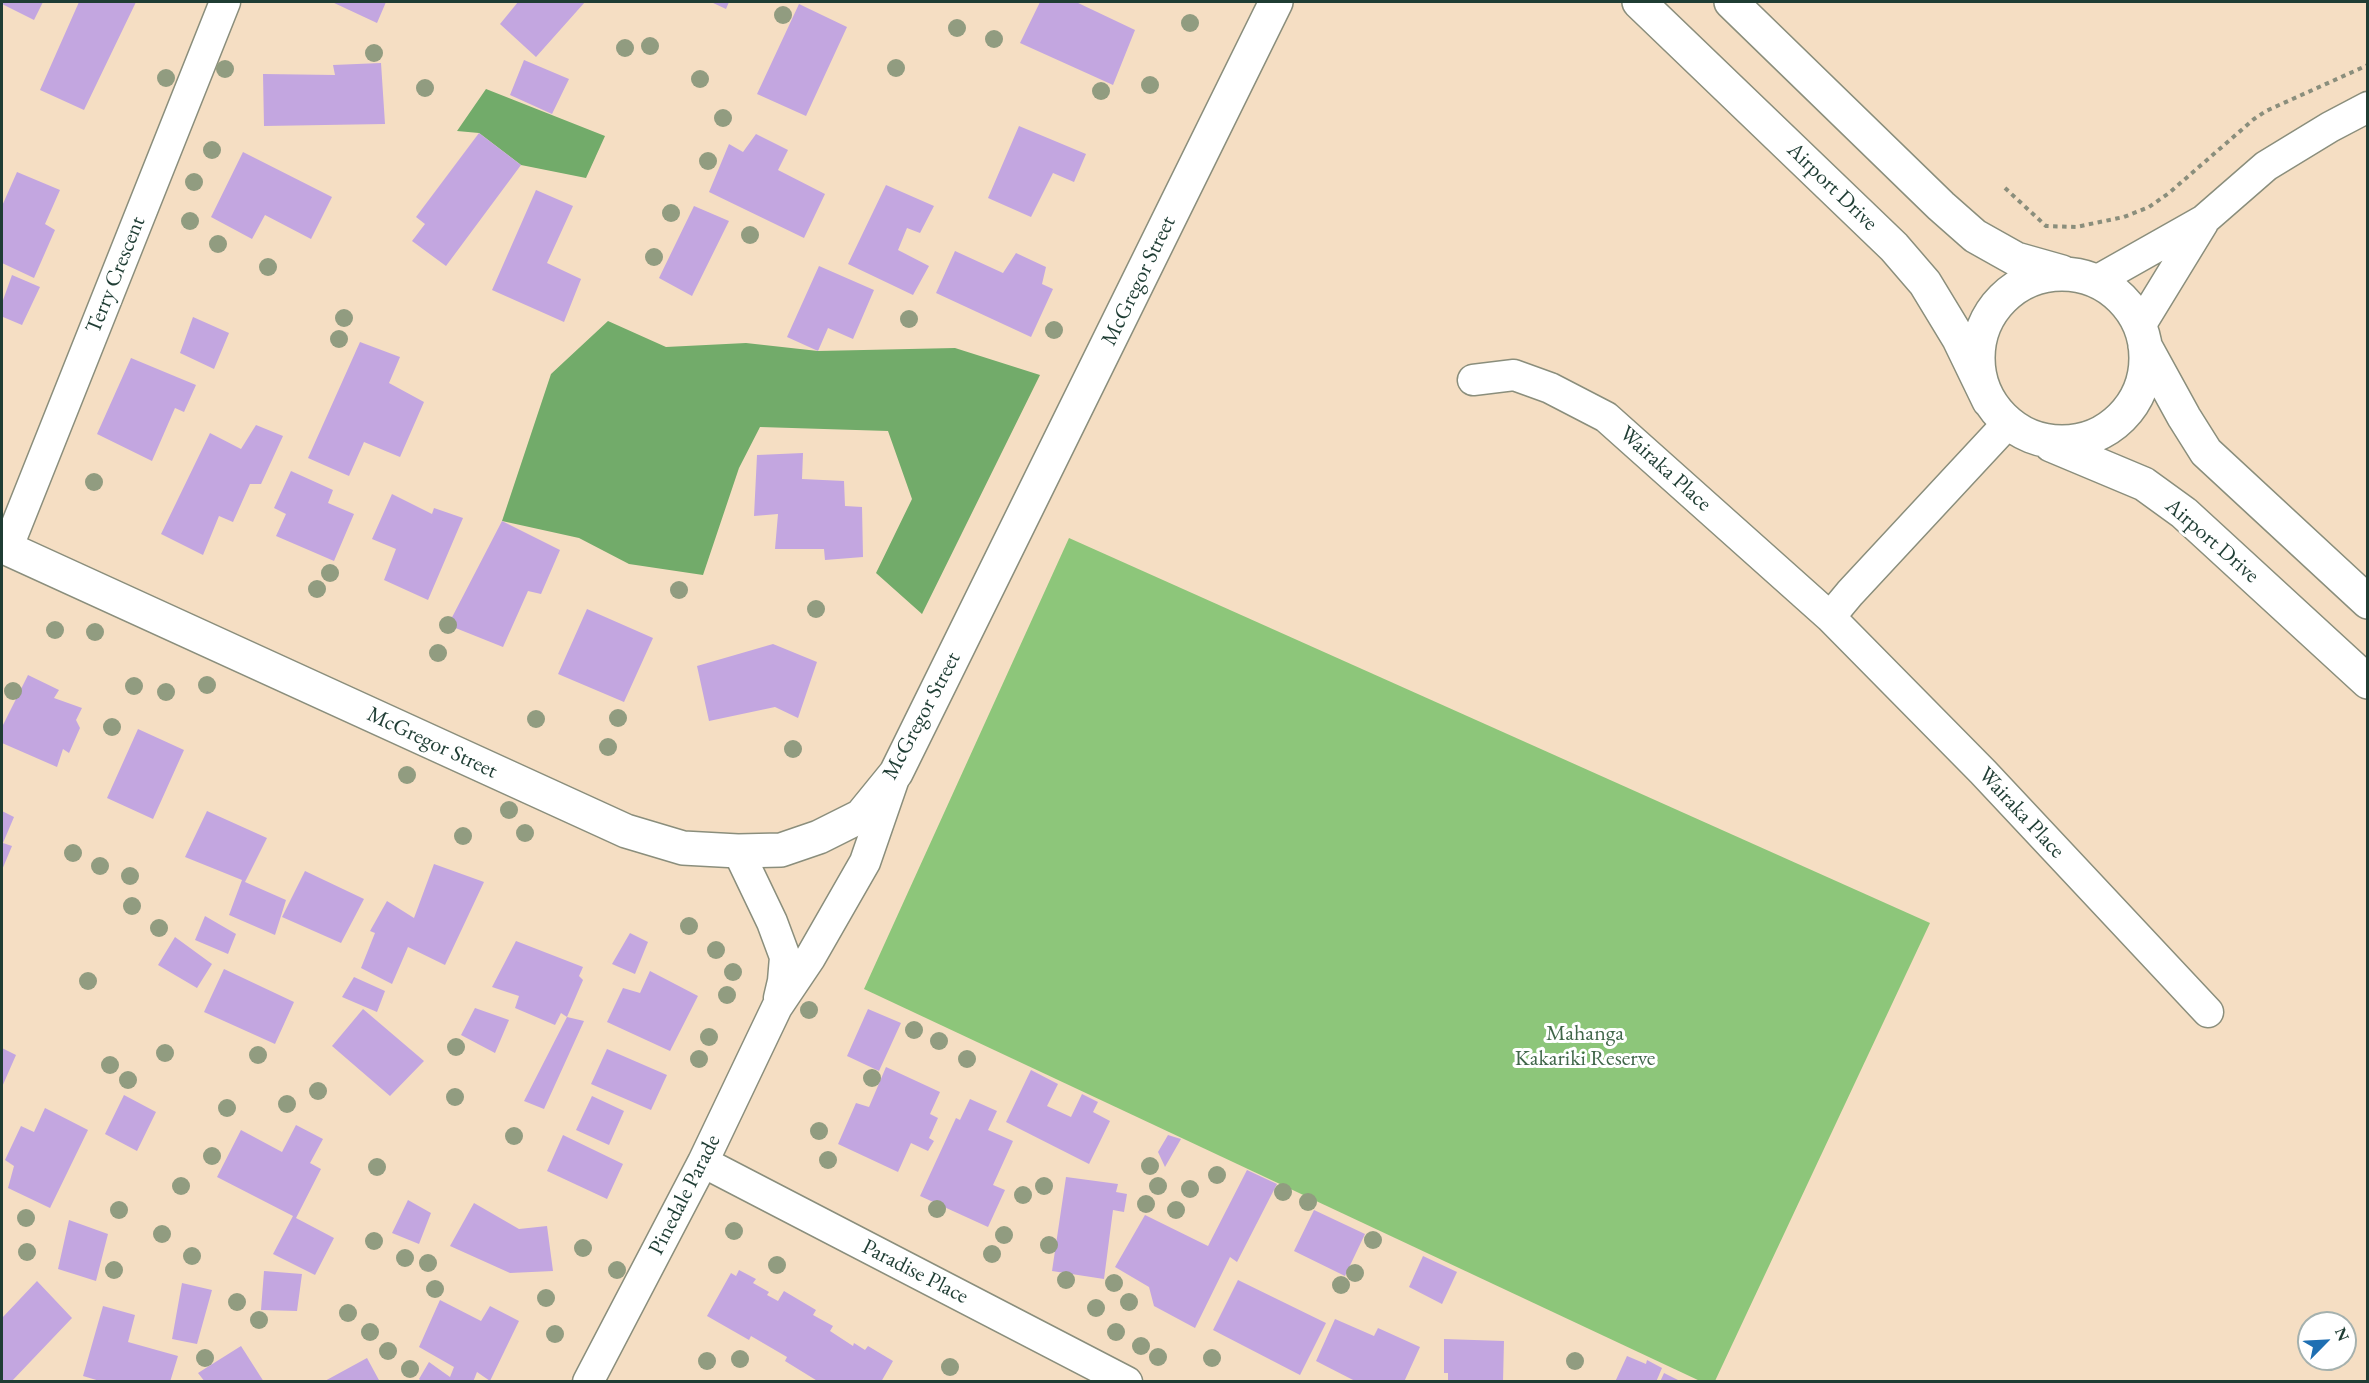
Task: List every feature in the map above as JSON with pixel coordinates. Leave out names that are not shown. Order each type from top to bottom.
[{"type":"main road","name":"McGregor Street","points":[[4,547],[626,831],[683,848],[738,851],[781,849],[819,837],[861,816],[896,773],[1276,2]]},
{"type":"main road","name":"Airport Drive","points":[[1639,2],[1894,247],[1925,283],[2009,420],[2144,484],[2184,513],[2367,682]]},
{"type":"main road","points":[[1731,2],[1941,206],[1975,236],[2016,259],[2085,278],[2114,293],[2130,308],[2184,417],[2206,452],[2367,602]]},
{"type":"main road","points":[[2085,278],[2046,275],[2021,284],[2000,301],[1984,323],[1977,349],[1979,376],[2009,420],[2061,443],[2089,438],[2115,424],[2134,402],[2144,375],[2142,336]]},
{"type":"street","name":"Terry Crescent","points":[[4,547],[225,2]]},
{"type":"street","points":[[2085,278],[2204,220],[2266,166],[2330,127],[2364,110]]},
{"type":"street","points":[[2142,336],[2204,220]]},
{"type":"street","name":"Wairaka Place","points":[[1473,380],[1514,375],[1550,388],[1606,417],[1830,617],[1983,772],[2208,1012]]},
{"type":"street","points":[[1830,617],[1850,592],[2009,420]]},
{"type":"street","name":"Pinedale Parade","points":[[588,1382],[703,1162],[777,1007],[810,958],[865,862],[896,773]]},
{"type":"street","name":"Pinedale Parade","points":[[738,851],[772,922],[785,957],[783,981],[777,1007]]},
{"type":"street","name":"Paradise Place","points":[[703,1162],[1128,1382]]},
{"type":"path","points":[[2005,188],[2046,226],[2076,227],[2124,217],[2149,207],[2169,193],[2266,111],[2367,65]]},
{"type":"green space","points":[[486,89],[605,136],[586,178],[521,165],[479,133],[457,131]]},
{"type":"green space","points":[[608,321],[666,347],[746,343],[818,351],[955,348],[1040,375],[922,614],[876,573],[912,499],[888,431],[760,427],[739,468],[703,575],[629,564],[579,538],[502,521],[551,374]]},
{"type":"green space","name":"Mahanga Kakariki Reserve","points":[[1069,538],[1930,923],[1715,1381],[1700,1381],[864,989]]},
{"type":"building","points":[[2,2],[43,2],[34,20]]},
{"type":"building","points":[[79,2],[136,2],[84,110],[40,90]]},
{"type":"building","points":[[332,2],[386,2],[377,23]]},
{"type":"building","points":[[518,2],[585,2],[536,57],[500,24]]},
{"type":"building","points":[[711,2],[729,2],[726,9]]},
{"type":"building","points":[[1040,2],[1076,2],[1135,30],[1113,85],[1020,43]]},
{"type":"building","points":[[799,4],[847,27],[806,116],[757,94]]},
{"type":"building","points":[[524,60],[569,79],[552,114],[510,95]]},
{"type":"building","points":[[381,63],[385,124],[264,126],[263,74],[335,75],[333,65]]},
{"type":"building","points":[[1019,126],[1086,154],[1074,182],[1053,173],[1031,217],[988,198]]},
{"type":"building","points":[[479,133],[521,165],[446,266],[412,241],[425,224],[416,217]]},
{"type":"building","points":[[756,134],[788,150],[778,170],[825,194],[804,238],[709,192],[729,144],[743,152]]},
{"type":"building","points":[[243,152],[332,197],[311,239],[265,215],[252,239],[211,217]]},
{"type":"building","points":[[17,172],[60,190],[45,224],[55,230],[34,278],[2,263],[2,206]]},
{"type":"building","points":[[886,185],[934,206],[920,233],[907,228],[898,250],[929,266],[913,295],[848,264]]},
{"type":"building","points":[[536,190],[573,206],[547,263],[581,279],[564,322],[492,290]]},
{"type":"building","points":[[694,206],[729,221],[692,296],[659,278]]},
{"type":"building","points":[[955,251],[1003,273],[1016,253],[1046,267],[1042,284],[1053,289],[1031,337],[936,293]]},
{"type":"building","points":[[819,266],[874,290],[853,339],[828,328],[818,351],[787,337]]},
{"type":"building","points":[[12,275],[40,287],[22,325],[3,317],[2,321],[2,303]]},
{"type":"building","points":[[193,317],[229,333],[214,369],[180,353]]},
{"type":"building","points":[[360,342],[400,357],[389,383],[424,402],[400,457],[364,442],[349,476],[308,458]]},
{"type":"building","points":[[131,358],[196,385],[184,412],[175,408],[152,461],[97,434]]},
{"type":"building","points":[[256,425],[283,436],[261,484],[250,484],[233,522],[219,516],[203,555],[161,534],[210,433],[241,449]]},
{"type":"building","points":[[803,453],[802,479],[844,481],[845,506],[862,507],[863,557],[825,560],[824,549],[775,549],[778,514],[754,516],[757,455]]},
{"type":"building","points":[[291,471],[333,490],[328,503],[354,514],[334,561],[276,536],[286,514],[274,508]]},
{"type":"building","points":[[392,494],[432,514],[434,508],[463,518],[428,600],[384,580],[396,549],[372,539]]},
{"type":"building","points":[[502,521],[560,550],[541,594],[528,591],[503,647],[448,625]]},
{"type":"building","points":[[587,609],[653,638],[624,702],[558,674]]},
{"type":"building","points":[[773,644],[817,662],[798,718],[775,707],[709,721],[697,666]]},
{"type":"building","points":[[28,675],[59,690],[54,698],[82,708],[76,720],[80,728],[69,753],[63,749],[57,767],[2,743],[2,727]]},
{"type":"building","points":[[138,729],[184,750],[153,819],[107,798]]},
{"type":"building","points":[[2,811],[14,817],[3,843],[12,846],[2,870]]},
{"type":"building","points":[[207,811],[267,838],[245,882],[286,900],[275,935],[229,915],[242,880],[185,857]]},
{"type":"building","points":[[434,864],[484,882],[445,965],[408,947],[392,984],[361,968],[375,933],[370,931],[387,901],[414,918]]},
{"type":"building","points":[[305,871],[364,899],[341,943],[282,917]]},
{"type":"building","points":[[205,916],[236,934],[228,954],[195,940]]},
{"type":"building","points":[[630,933],[648,942],[635,974],[612,964]]},
{"type":"building","points":[[175,937],[212,964],[197,988],[158,965]]},
{"type":"building","points":[[516,941],[583,967],[579,976],[583,980],[567,1017],[561,1013],[555,1025],[515,1008],[519,996],[492,987]]},
{"type":"building","points":[[224,969],[294,1002],[275,1044],[204,1012]]},
{"type":"building","points":[[650,971],[698,996],[670,1051],[607,1022],[623,988],[640,993]]},
{"type":"building","points":[[354,977],[385,991],[377,1012],[342,997]]},
{"type":"building","points":[[475,1008],[509,1020],[495,1053],[461,1035]]},
{"type":"building","points":[[363,1009],[424,1061],[390,1096],[332,1046]]},
{"type":"building","points":[[868,1009],[901,1023],[879,1071],[847,1056]]},
{"type":"building","points":[[567,1017],[584,1021],[544,1109],[524,1101]]},
{"type":"building","points":[[2,1048],[16,1055],[2,1087]]},
{"type":"building","points":[[607,1049],[667,1075],[651,1110],[591,1084]]},
{"type":"building","points":[[886,1067],[940,1092],[930,1114],[938,1118],[929,1138],[934,1141],[928,1151],[911,1143],[898,1172],[838,1144],[856,1103],[869,1107]]},
{"type":"building","points":[[1031,1070],[1058,1084],[1047,1106],[1071,1117],[1082,1094],[1098,1102],[1093,1112],[1110,1121],[1089,1164],[1006,1122]]},
{"type":"building","points":[[124,1095],[156,1112],[137,1151],[105,1134]]},
{"type":"building","points":[[592,1096],[624,1111],[609,1145],[576,1130]]},
{"type":"building","points":[[970,1099],[997,1111],[988,1130],[1013,1141],[993,1185],[1005,1190],[988,1227],[920,1196],[956,1118],[960,1120]]},
{"type":"building","points":[[45,1108],[88,1130],[50,1208],[8,1188],[14,1166],[5,1160],[21,1126],[34,1132]]},
{"type":"building","points":[[296,1125],[323,1139],[310,1163],[321,1169],[296,1218],[334,1238],[315,1275],[273,1254],[293,1216],[217,1177],[241,1130],[282,1152]]},
{"type":"building","points":[[563,1135],[623,1164],[607,1199],[547,1171]]},
{"type":"building","points":[[1168,1135],[1181,1139],[1165,1167],[1158,1152]]},
{"type":"building","points":[[1247,1170],[1277,1184],[1237,1262],[1230,1257],[1195,1328],[1154,1306],[1149,1287],[1115,1267],[1145,1215],[1208,1246]]},
{"type":"building","points":[[1066,1177],[1118,1184],[1116,1192],[1127,1194],[1124,1212],[1113,1210],[1104,1279],[1052,1271]]},
{"type":"building","points":[[408,1200],[431,1213],[419,1244],[392,1233]]},
{"type":"building","points":[[474,1203],[519,1229],[547,1226],[553,1271],[510,1273],[450,1246]]},
{"type":"building","points":[[1314,1210],[1365,1234],[1345,1276],[1294,1251]]},
{"type":"building","points":[[69,1220],[108,1234],[96,1281],[58,1269]]},
{"type":"building","points":[[1423,1256],[1457,1272],[1442,1304],[1409,1287]]},
{"type":"building","points":[[739,1270],[756,1279],[753,1283],[769,1292],[767,1295],[778,1301],[784,1291],[816,1310],[813,1315],[833,1326],[830,1331],[853,1346],[854,1343],[865,1350],[868,1346],[893,1361],[881,1382],[819,1382],[785,1361],[787,1357],[751,1336],[749,1340],[707,1316],[731,1273],[736,1276]]},
{"type":"building","points":[[264,1271],[302,1274],[297,1311],[261,1310]]},
{"type":"building","points":[[1238,1280],[1326,1323],[1300,1375],[1213,1330]]},
{"type":"building","points":[[37,1281],[72,1318],[11,1382],[2,1382],[2,1318]]},
{"type":"building","points":[[182,1283],[212,1290],[197,1344],[172,1339]]},
{"type":"building","points":[[440,1300],[481,1321],[490,1306],[519,1321],[490,1381],[477,1372],[473,1382],[422,1382],[419,1379],[429,1362],[450,1377],[454,1367],[419,1347]]},
{"type":"building","points":[[103,1306],[135,1315],[128,1342],[178,1356],[170,1382],[103,1382],[83,1376]]},
{"type":"building","points":[[1335,1319],[1374,1336],[1378,1328],[1420,1347],[1404,1382],[1357,1382],[1316,1361]]},
{"type":"building","points":[[1444,1339],[1504,1341],[1503,1382],[1448,1382],[1448,1373],[1444,1373]]},
{"type":"building","points":[[241,1346],[264,1382],[205,1382],[198,1373]]},
{"type":"building","points":[[1627,1356],[1646,1364],[1647,1360],[1662,1368],[1656,1382],[1615,1382]]},
{"type":"building","points":[[367,1358],[380,1382],[323,1382]]},
{"type":"building","points":[[1664,1373],[1682,1382],[1660,1382]]}]
